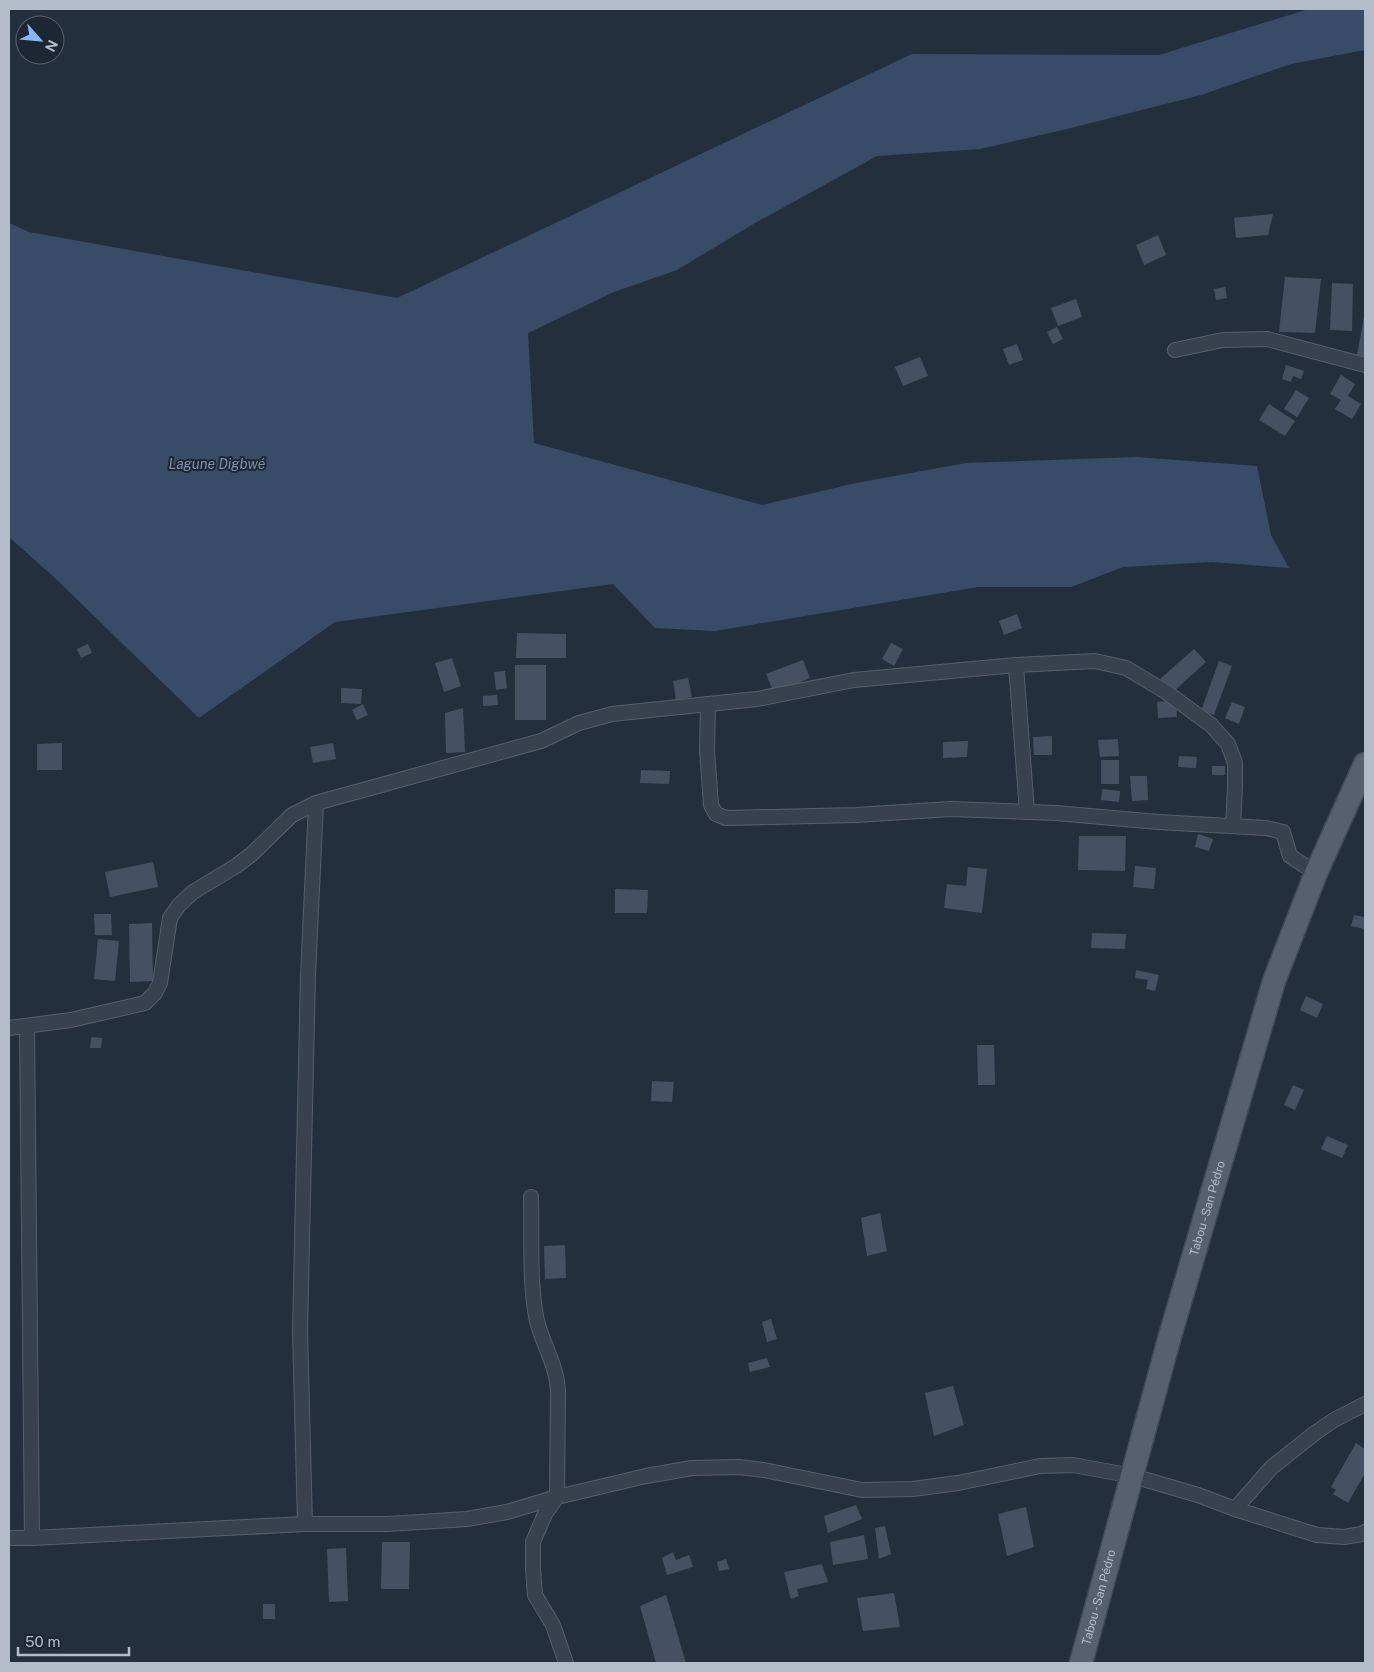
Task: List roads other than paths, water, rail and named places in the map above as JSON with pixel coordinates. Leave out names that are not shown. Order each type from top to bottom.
[{"type":"main road","name":"Tabou - San Pédro","points":[[1081,1663],[1170,1336],[1274,981],[1316,872],[1365,764]]},
{"type":"street","points":[[1175,350],[1223,340],[1267,339],[1365,365]]},
{"type":"street","points":[[9,1028],[72,1020],[144,1002],[155,993],[160,983],[170,918],[179,904],[193,892],[252,854],[292,815],[316,803],[541,741],[579,723],[612,714],[757,700],[854,680],[1016,665],[1094,661],[1126,668],[1166,692],[1211,724],[1228,744],[1235,763],[1236,788],[1233,826]]},
{"type":"street","points":[[1016,665],[1027,812]]},
{"type":"street","points":[[708,704],[711,806],[716,814],[726,818],[856,815],[951,809],[1027,812],[1266,828],[1283,832],[1290,856],[1316,872]]},
{"type":"street","points":[[305,1524],[300,1331],[308,975],[316,803]]},
{"type":"street","points":[[27,1027],[32,1538]]},
{"type":"street","points":[[531,1197],[532,1277],[537,1320],[557,1377],[557,1497],[545,1514],[533,1542],[533,1569],[535,1595],[553,1625],[566,1663]]},
{"type":"street","points":[[1235,1509],[1270,1468],[1315,1432],[1365,1404]]},
{"type":"street","points":[[9,1538],[305,1524],[388,1524],[467,1518],[507,1512],[557,1497],[646,1476],[692,1468],[739,1467],[764,1470],[862,1490],[913,1489],[958,1483],[1040,1466],[1073,1464],[1133,1476],[1198,1495],[1317,1535],[1344,1537],[1365,1532]]},
{"type":"water","name":"Lagune Digbwé","points":[[1309,9],[1365,9],[1365,50],[1291,64],[1201,95],[980,149],[877,156],[755,223],[677,270],[614,292],[528,333],[534,443],[762,505],[856,483],[966,463],[1136,457],[1257,466],[1271,535],[1289,568],[1212,562],[1123,567],[1071,587],[978,587],[715,631],[655,628],[613,584],[335,622],[199,718],[56,579],[9,537],[9,223],[29,232],[397,298],[912,54],[1159,55]]}]
